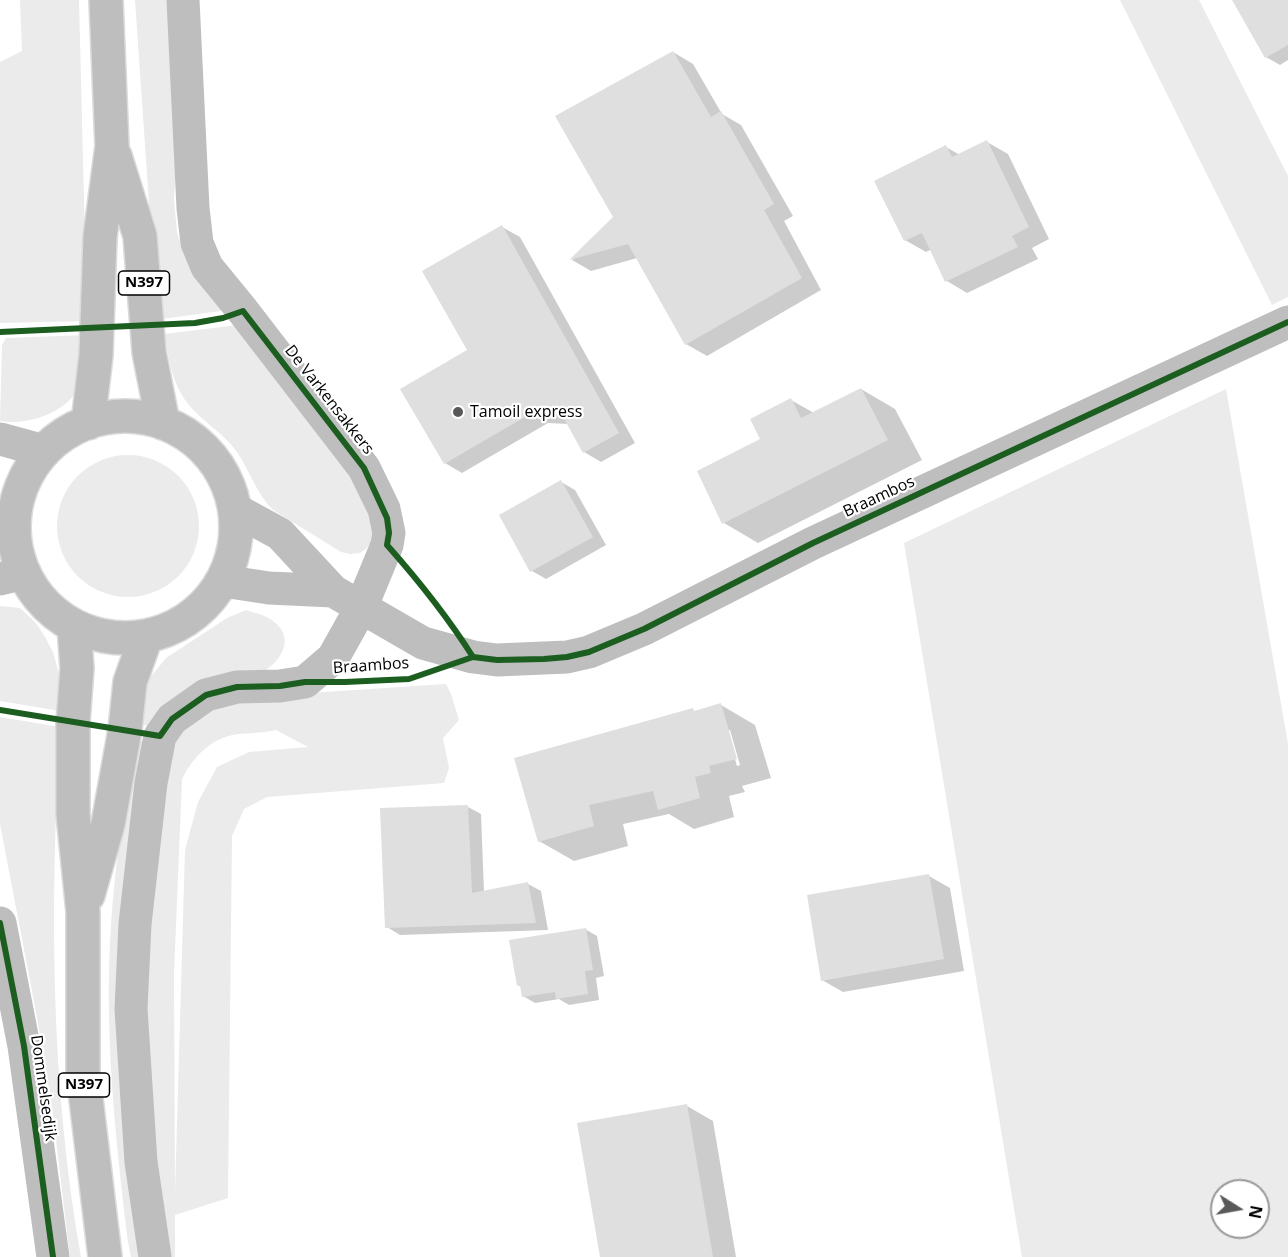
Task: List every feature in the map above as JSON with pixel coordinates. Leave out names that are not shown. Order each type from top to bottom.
[{"type":"street","name":"N397","points":[[88,423],[96,355],[100,237],[112,146],[106,0]]},
{"type":"street","name":"De Varkensakkers","points":[[183,0],[190,153],[197,243],[207,267],[364,468],[384,508],[389,533],[387,545],[361,608]]},
{"type":"street","name":"N397","points":[[112,146],[140,236],[149,352],[163,423]]},
{"type":"street","name":"Braambos","points":[[236,510],[280,534],[333,591],[423,643],[473,657],[497,660],[567,657],[589,652],[644,629],[824,538],[1288,322]]},
{"type":"street","points":[[112,417],[138,417],[163,423],[189,436],[210,455],[226,480],[236,510],[236,544],[223,581],[202,609],[175,627],[146,637],[109,638],[74,626],[54,612],[36,593],[12,576],[17,552],[7,522],[25,482],[44,451],[65,434],[88,423],[112,417]]},
{"type":"street","points":[[0,439],[44,451]]},
{"type":"street","name":"Braambos","points":[[223,581],[269,588],[333,591]]},
{"type":"street","points":[[155,1257],[141,1162],[131,1009],[135,924],[160,736],[172,719],[206,694],[237,687],[280,686],[305,682],[333,658],[361,608]]},
{"type":"street","name":"N397","points":[[74,626],[77,668],[73,722],[73,814],[83,912],[83,1074],[105,1257]]},
{"type":"street","name":"N397","points":[[83,912],[108,825],[125,730],[130,682],[146,637]]},
{"type":"street","name":"Dommelsedijk","points":[[0,923],[24,1046],[53,1257]]},
{"type":"shaded area","points":[[20,0],[79,0],[87,321],[0,323],[0,62],[22,51]]},
{"type":"shaded area","points":[[135,0],[174,0],[178,129],[174,200],[177,232],[185,257],[223,306],[221,311],[162,319],[150,218]]},
{"type":"shaded area","points":[[1120,0],[1199,0],[1288,176],[1288,297],[1272,305]]},
{"type":"shaded area","points":[[238,325],[375,506],[372,541],[360,553],[341,552],[273,510],[262,496],[237,452],[225,438],[197,414],[180,392],[171,368],[164,334]]},
{"type":"shaded area","points":[[88,335],[84,376],[77,392],[69,401],[59,409],[36,419],[0,421],[2,345],[6,338]]},
{"type":"shaded area","points":[[1226,389],[1288,744],[1288,1257],[1022,1257],[904,543]]},
{"type":"shaded area","points":[[128,455],[155,460],[178,476],[194,499],[199,526],[194,553],[178,576],[155,592],[128,597],[101,592],[78,576],[62,553],[57,526],[62,499],[78,476],[101,460]]},
{"type":"shaded area","points":[[0,606],[20,608],[36,623],[45,637],[53,652],[59,674],[60,711],[0,701]]},
{"type":"shaded area","points":[[246,610],[267,617],[280,628],[284,635],[283,649],[275,662],[263,672],[156,727],[136,724],[147,681],[166,658],[227,618]]},
{"type":"shaded area","points":[[446,684],[459,720],[443,738],[449,768],[444,783],[267,797],[244,809],[232,836],[228,1198],[175,1215],[175,1257],[166,1257],[160,1212],[147,1007],[148,941],[166,760],[182,725],[218,699]],"holes":[[[276,730],[308,747],[249,752],[217,767],[198,802],[185,850],[175,1192],[174,974],[182,779],[204,749],[229,736]]]},
{"type":"shaded area","points":[[0,717],[60,727],[55,860],[55,993],[63,1125],[81,1257],[70,1257],[52,1107],[0,824]]},
{"type":"shaded area","points":[[134,740],[148,742],[144,1257],[131,1257],[128,1242],[115,1124],[109,1004],[113,902]]},
{"type":"building","points":[[1232,0],[1288,0],[1288,45],[1265,58]]},
{"type":"building","points":[[673,51],[711,117],[721,111],[774,204],[764,210],[802,278],[685,345],[628,244],[569,260],[613,217],[555,116]]},
{"type":"building","points":[[987,140],[1029,227],[1012,236],[1018,247],[945,282],[922,233],[904,241],[874,181],[946,145],[952,157]]},
{"type":"building","points":[[502,225],[619,433],[583,453],[562,415],[530,414],[444,464],[400,389],[467,350],[422,271]]},
{"type":"building","points":[[861,388],[888,440],[722,524],[697,471],[760,439],[750,419],[791,398],[801,418]]},
{"type":"building","points":[[561,480],[593,537],[530,572],[499,515]]},
{"type":"building","points":[[721,703],[737,759],[709,766],[711,773],[695,777],[700,798],[658,810],[653,791],[589,805],[594,826],[538,842],[514,758],[693,708],[694,711]]},
{"type":"building","points":[[468,805],[472,893],[528,882],[536,923],[385,928],[380,808]]},
{"type":"building","points":[[929,874],[944,959],[821,981],[807,895]]},
{"type":"building","points":[[586,928],[593,970],[585,971],[588,994],[556,999],[555,992],[522,997],[520,985],[517,986],[509,940]]},
{"type":"building","points":[[687,1104],[713,1257],[600,1257],[577,1123]]},
{"type":"cycle path","points":[[0,332],[195,323],[223,318],[243,311],[364,468],[387,518],[389,533],[387,545],[432,599],[473,657]]},
{"type":"cycle path","points":[[0,710],[160,736],[172,719],[206,695],[237,687],[280,686],[305,682],[409,679],[473,657],[497,660],[544,659],[589,652],[644,629],[813,543],[1288,322]]},
{"type":"cycle path","points":[[0,923],[24,1046],[53,1257]]},
{"type":"place","name":"Tamoil express","points":[[458,412]]}]
